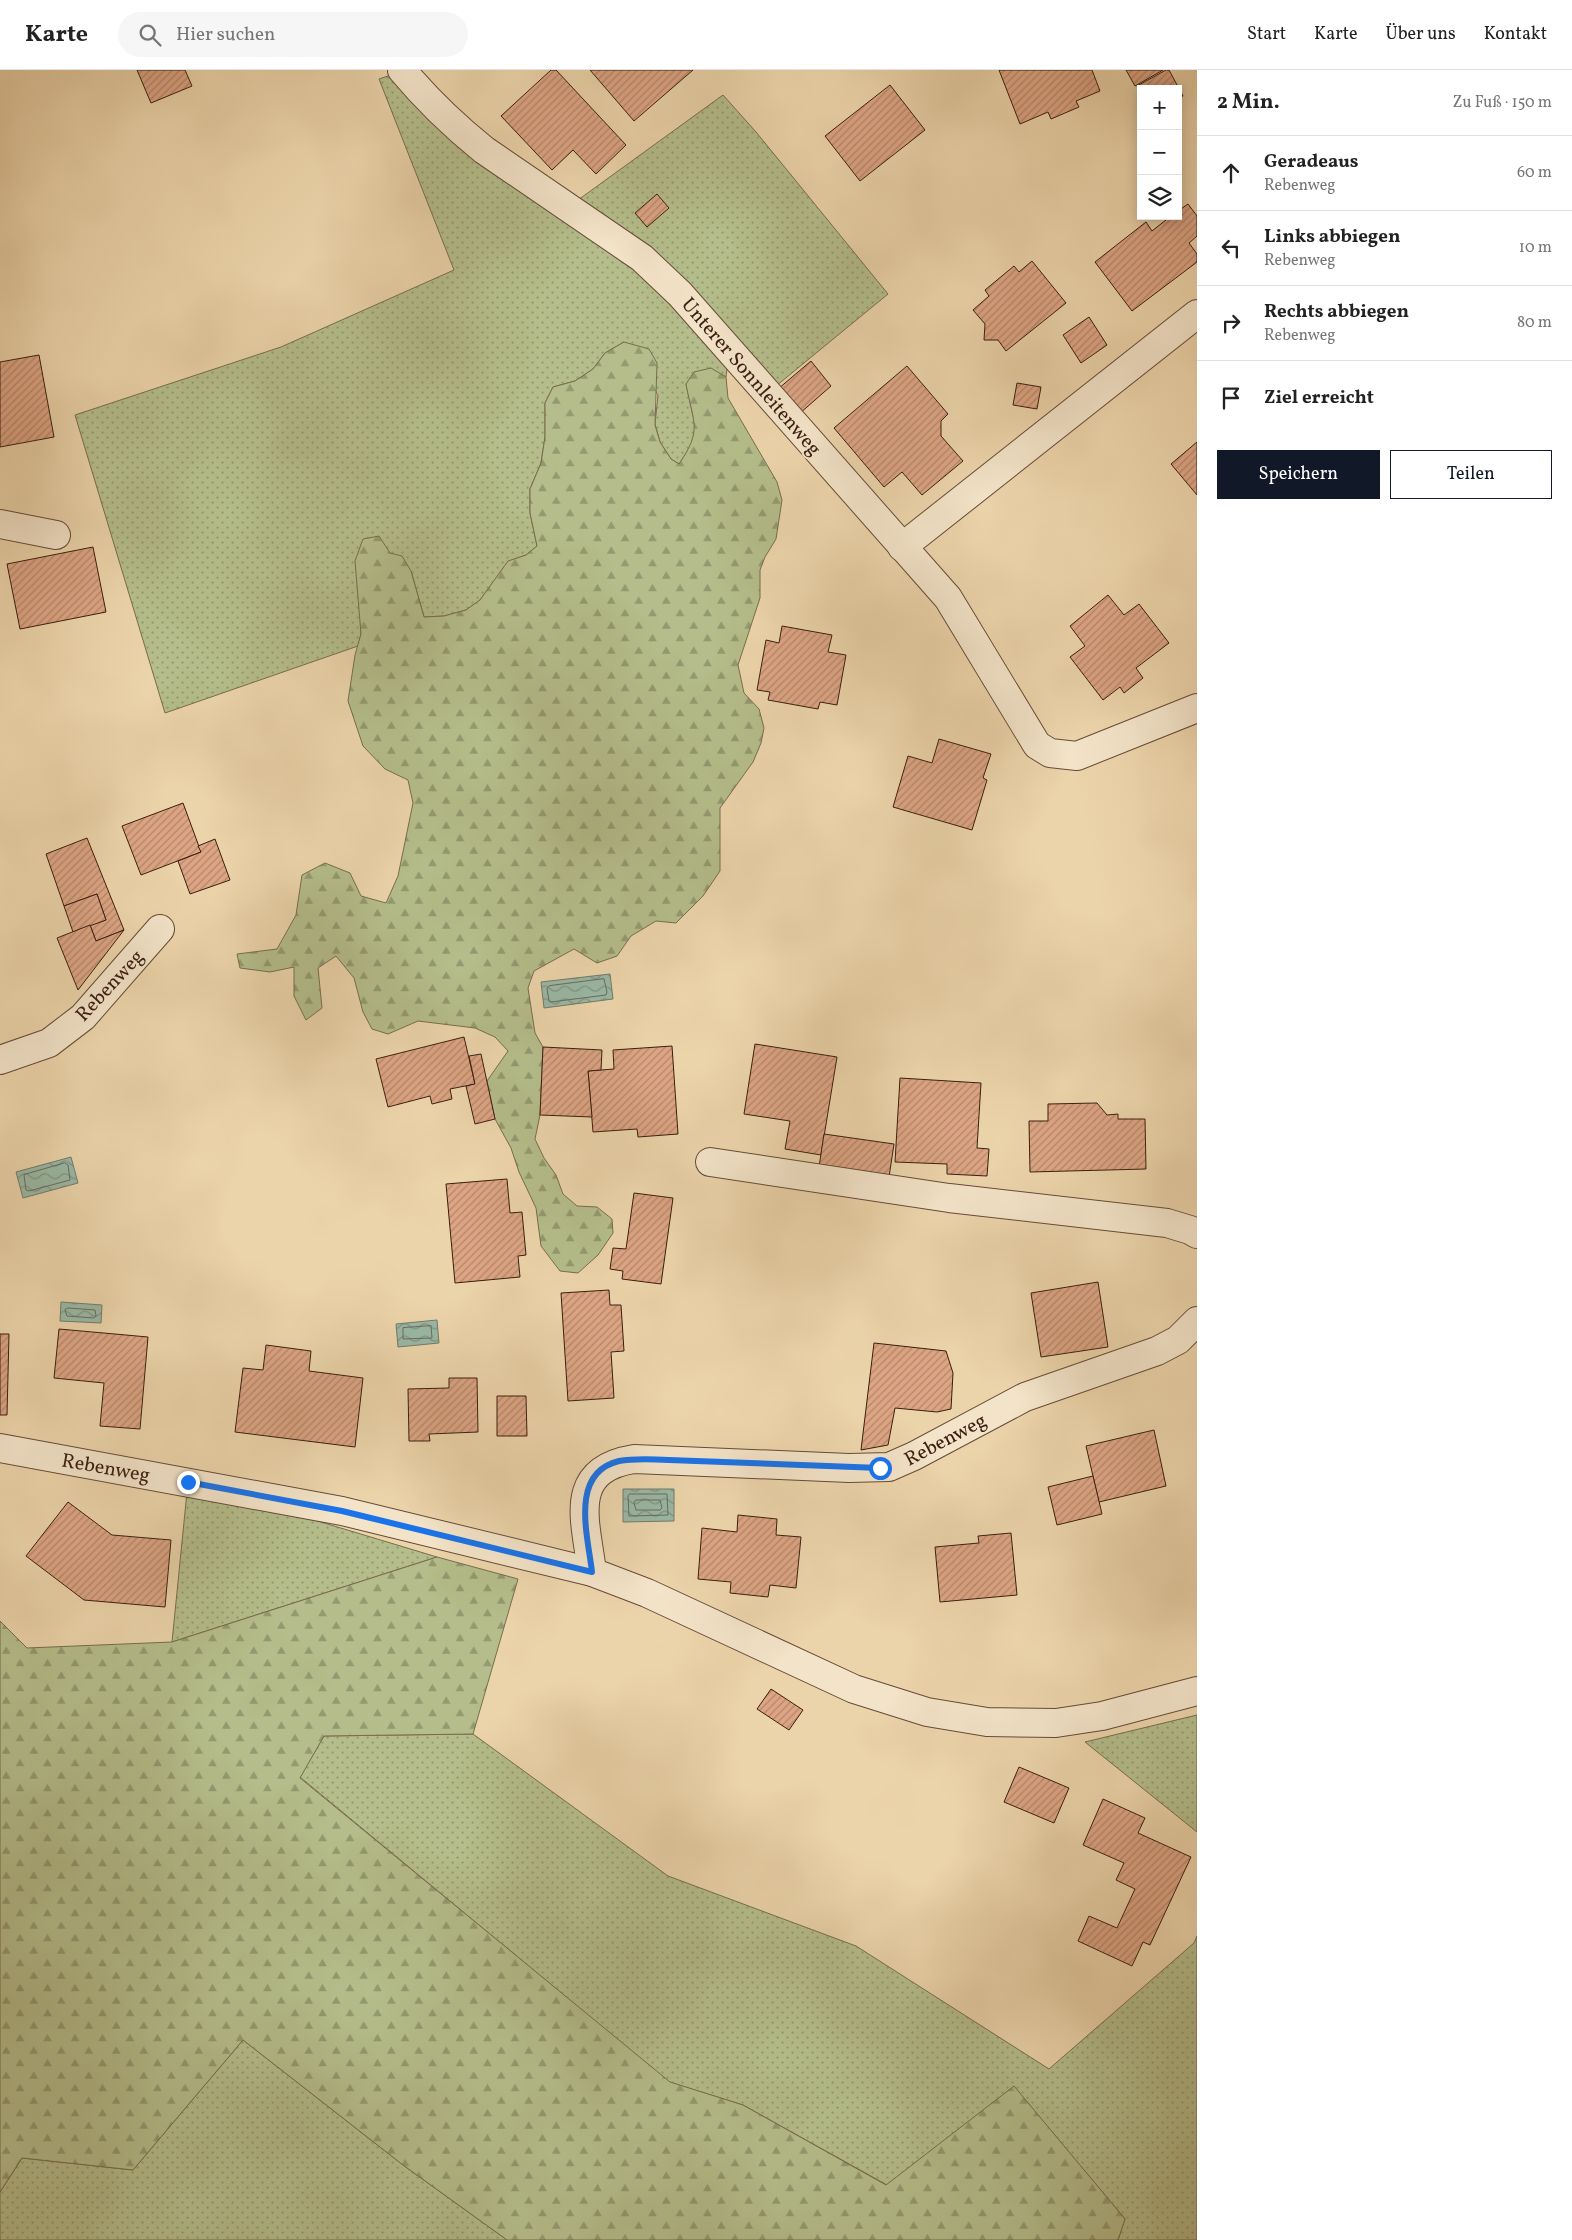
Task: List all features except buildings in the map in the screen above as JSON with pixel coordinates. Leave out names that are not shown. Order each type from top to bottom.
[{"type":"street","name":"Unterer Sonnleitenweg","points":[[402,70],[431,104],[484,150],[642,258],[680,294],[948,598],[1037,745],[1050,753],[1077,756],[1197,708]]},
{"type":"street","points":[[902,547],[1197,314]]},
{"type":"street","points":[[0,524],[56,535]]},
{"type":"street","name":"Rebenweg","points":[[0,1060],[49,1043],[83,1017],[160,930]]},
{"type":"street","points":[[710,1162],[949,1198],[1168,1223],[1197,1234]]},
{"type":"street","name":"Rebenweg","points":[[592,1572],[585,1511],[585,1492],[593,1478],[606,1466],[634,1459],[849,1468],[889,1467],[914,1456],[1025,1397],[1157,1351],[1178,1340],[1197,1321]]},
{"type":"street","name":"Rebenweg","points":[[0,1448],[342,1511],[592,1572],[647,1593],[854,1690],[927,1712],[987,1722],[1056,1723],[1102,1716],[1197,1691]]},
{"type":"green space","points":[[394,74],[637,266],[728,361],[726,377],[710,368],[686,384],[696,429],[691,446],[679,464],[671,459],[660,442],[655,424],[658,395],[624,342],[605,353],[593,369],[575,381],[553,387],[545,403],[545,437],[541,463],[530,489],[530,513],[537,546],[526,555],[508,562],[480,600],[466,610],[444,616],[424,617],[411,571],[360,600],[361,634],[358,646],[165,713],[75,415],[281,347],[454,270],[379,79]]},
{"type":"green space","points":[[723,95],[756,132],[888,294],[776,386],[578,200]]},
{"type":"green space","points":[[624,342],[649,349],[657,363],[655,425],[660,442],[671,459],[679,464],[694,434],[693,417],[686,384],[694,372],[711,368],[726,377],[728,398],[777,482],[782,500],[776,539],[765,557],[760,570],[760,598],[738,665],[744,693],[759,709],[764,728],[761,743],[753,762],[720,808],[720,871],[703,896],[676,923],[656,921],[631,936],[617,956],[597,963],[574,949],[534,971],[528,988],[535,1033],[543,1047],[540,1115],[535,1139],[544,1158],[556,1175],[563,1194],[577,1206],[597,1207],[612,1219],[613,1233],[598,1255],[578,1273],[560,1271],[541,1246],[536,1208],[519,1172],[511,1148],[495,1119],[487,1081],[508,1051],[495,1037],[475,1028],[418,1021],[388,1034],[372,1029],[363,1012],[354,978],[336,956],[318,968],[322,1008],[306,1020],[294,996],[294,967],[270,972],[240,968],[237,954],[277,949],[296,915],[302,875],[325,863],[350,873],[361,896],[386,903],[398,876],[413,803],[408,780],[385,769],[363,746],[348,701],[355,655],[361,634],[355,561],[363,539],[379,536],[390,553],[402,556],[411,571],[424,617],[444,616],[466,610],[480,600],[508,561],[526,555],[537,546],[530,513],[530,489],[541,463],[545,437],[545,403],[553,387],[575,381],[593,369],[605,353]]},
{"type":"green space","points":[[188,1482],[437,1557],[172,1642]]},
{"type":"green space","points":[[437,1557],[518,1579],[473,1734],[324,1736],[300,1778],[670,2082],[743,2105],[886,2185],[1014,2086],[1125,2219],[1118,2240],[507,2240],[403,2165],[243,2040],[133,2170],[22,2158],[0,2192],[0,1621],[27,1648],[172,1642]]},
{"type":"green space","points":[[1197,1715],[1197,1832],[1085,1742]]},
{"type":"green space","points":[[473,1734],[668,1876],[856,1946],[1049,2069],[1194,1943],[1197,1936],[1197,2240],[1118,2240],[1125,2219],[1014,2087],[887,2185],[743,2105],[669,2082],[300,1777],[324,1736]]},
{"type":"green space","points":[[243,2040],[403,2165],[507,2240],[0,2240],[0,2192],[22,2158],[133,2170]]},
{"type":"water","points":[[610,974],[613,999],[544,1008],[541,982]]},
{"type":"water","points":[[71,1157],[78,1183],[23,1198],[16,1172]]},
{"type":"water","points":[[61,1302],[102,1305],[101,1323],[60,1321]]},
{"type":"water","points":[[437,1320],[439,1343],[398,1347],[396,1324]]},
{"type":"water","points":[[623,1489],[674,1489],[674,1521],[623,1522]]},
{"type":"route","points":[[188,1482],[342,1511],[592,1572],[585,1511],[585,1492],[593,1478],[606,1466],[634,1459],[880,1468]]}]
